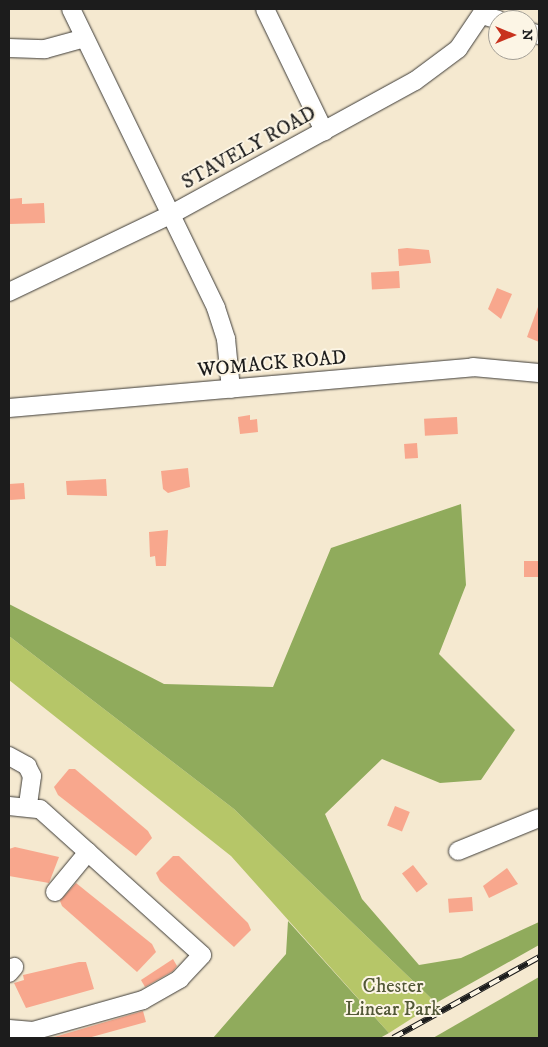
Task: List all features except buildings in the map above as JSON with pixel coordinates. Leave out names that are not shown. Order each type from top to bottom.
[{"type":"street","points":[[71,9],[222,324],[230,390]]},
{"type":"street","points":[[265,9],[324,131]]},
{"type":"street","name":"STAVELY ROAD","points":[[9,292],[170,215],[324,131],[447,59],[488,15]]},
{"type":"street","points":[[9,48],[45,49],[85,38]]},
{"type":"street","name":"WOMACK ROAD","points":[[9,408],[473,368],[539,373]]},
{"type":"street","points":[[9,756],[27,766],[32,776],[28,805]]},
{"type":"street","points":[[9,806],[28,805],[40,809],[202,955],[180,979],[143,1000],[33,1031],[9,1030]]},
{"type":"street","points":[[458,851],[539,818]]},
{"type":"street","points":[[54,892],[88,852]]},
{"type":"green space","points":[[461,504],[466,585],[439,654],[515,730],[481,780],[440,783],[382,759],[325,814],[362,899],[419,965],[461,958],[539,922],[539,945],[436,1003],[234,809],[9,636],[9,604],[164,684],[273,687],[331,548]]},
{"type":"green space","name":"Chester Linear Park","points":[[9,636],[234,809],[436,1003],[389,1033],[231,856],[9,680]]},
{"type":"green space","points":[[288,921],[389,1033],[380,1038],[213,1038],[286,954]]},
{"type":"green space","points":[[539,977],[539,1038],[433,1038]]},
{"type":"railway","points":[[393,1038],[539,957]]}]
